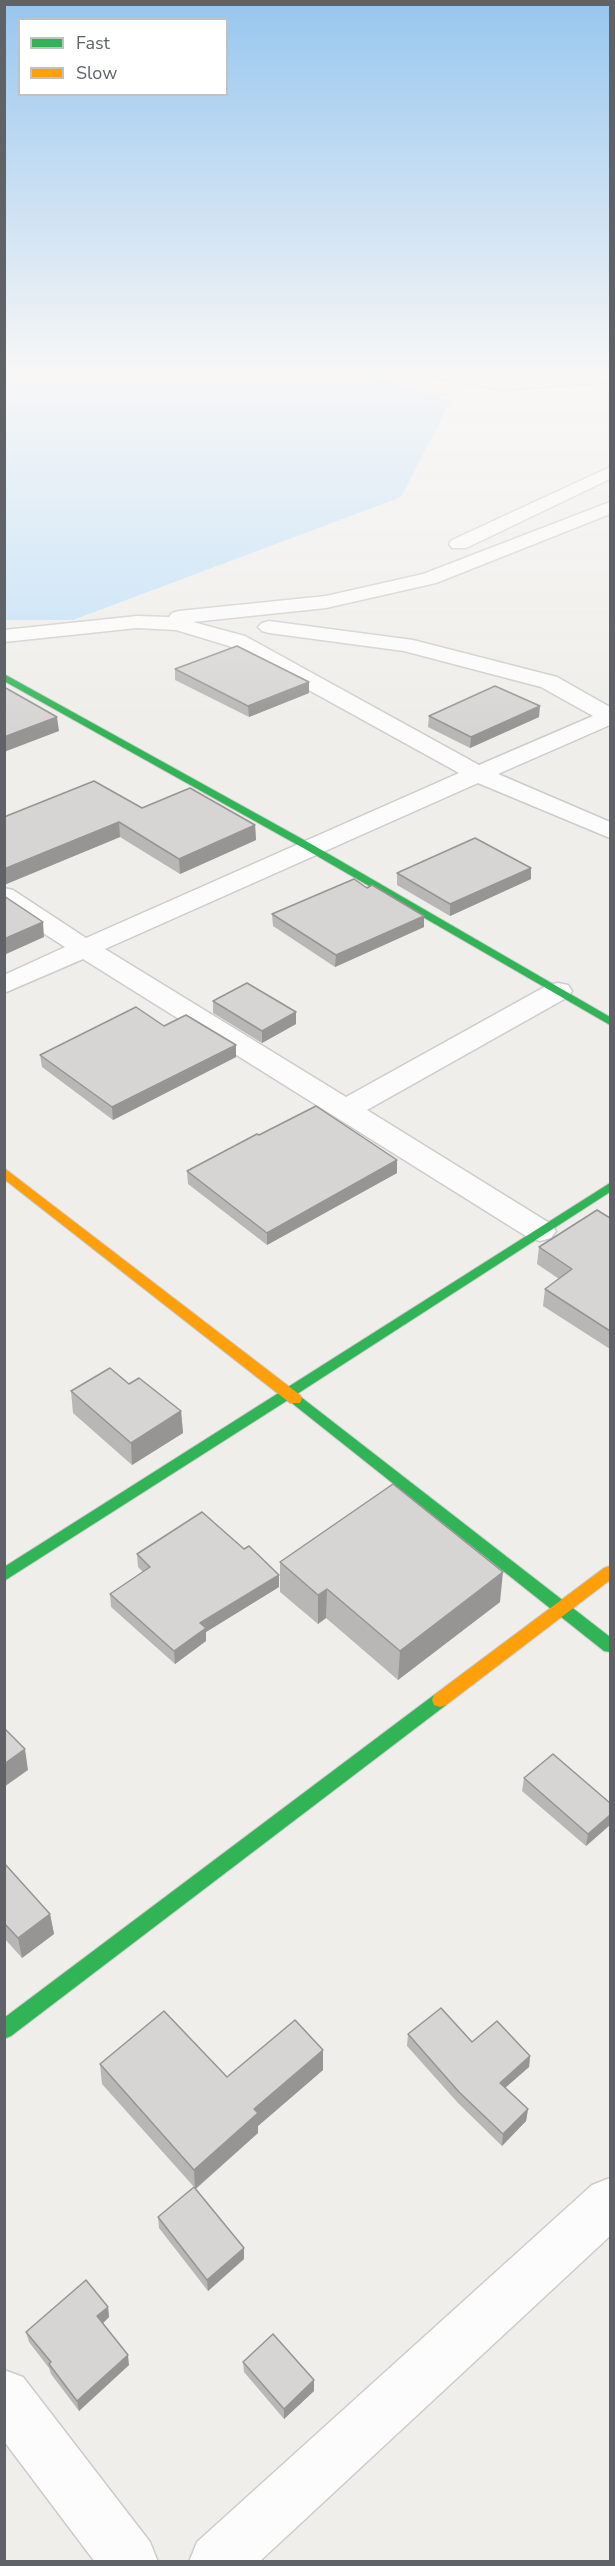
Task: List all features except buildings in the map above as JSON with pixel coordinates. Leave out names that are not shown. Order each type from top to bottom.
[{"type":"street","points":[[441,552],[570,492]]},
{"type":"street","points":[[4,636],[326,602],[429,579],[610,508]]},
{"type":"street","points":[[237,640],[420,561]]},
{"type":"street","points":[[137,622],[177,624],[237,640],[478,774],[610,831]]},
{"type":"street","points":[[269,627],[405,645],[549,682],[610,717]]},
{"type":"street","points":[[4,677],[309,847],[610,1022]]},
{"type":"street","points":[[4,985],[309,847],[610,717]]},
{"type":"street","points":[[4,896],[540,1231]]},
{"type":"street","points":[[345,1110],[558,992]]},
{"type":"street","points":[[4,1172],[610,1646]]},
{"type":"street","points":[[4,1575],[610,1187]]},
{"type":"street","points":[[4,2030],[610,1572]]},
{"type":"street","points":[[218,2562],[610,2203]]},
{"type":"street","points":[[4,2396],[130,2562]]},
{"type":"water","points":[[5,492],[404,492],[401,497],[73,620],[5,620]]},
{"type":"traffic: fast","points":[[4,677],[309,847],[610,1022]]},
{"type":"traffic: fast","points":[[4,1575],[610,1187]]},
{"type":"traffic: fast","points":[[295,1399],[610,1646]]},
{"type":"traffic: fast","points":[[4,2030],[440,1700]]},
{"type":"traffic: slow","points":[[4,1172],[295,1399]]},
{"type":"traffic: slow","points":[[440,1700],[610,1572]]}]
